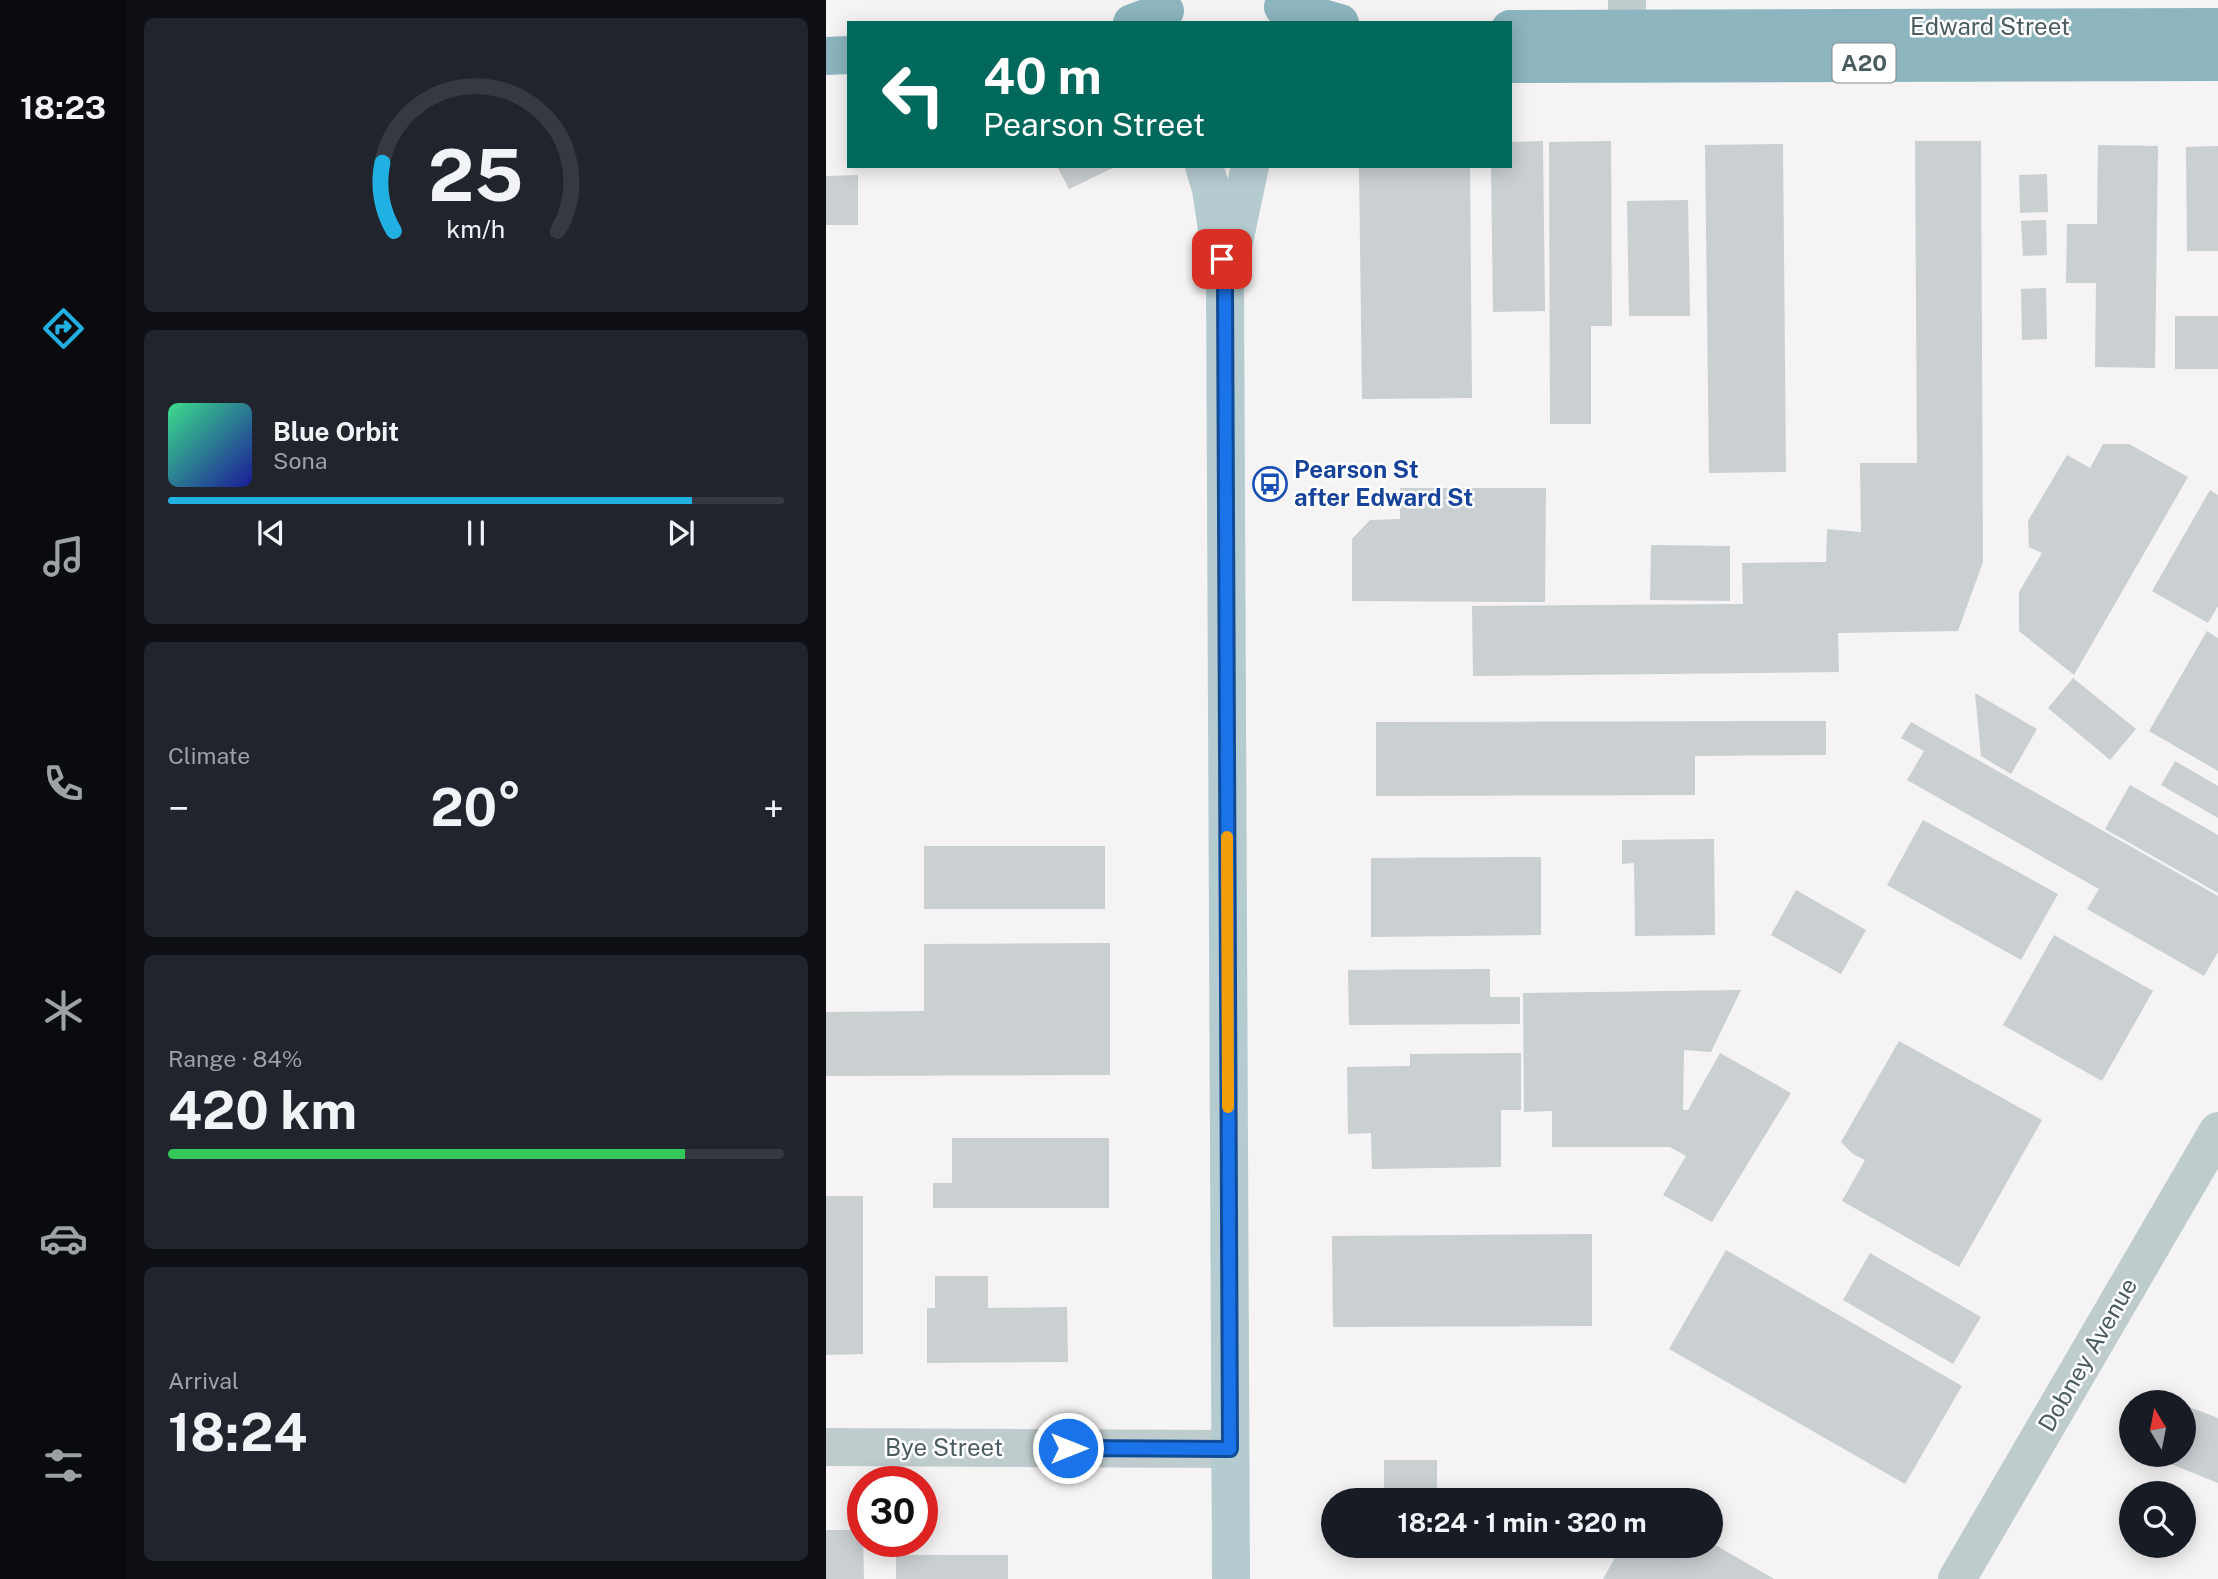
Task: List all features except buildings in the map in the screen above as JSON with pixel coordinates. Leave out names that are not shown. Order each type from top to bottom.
[{"type":"highway","points":[[1283,10],[1331,21]]},
{"type":"highway","name":"Edward Street","points":[[1512,29],[1627,14],[2218,26]]},
{"type":"highway","points":[[826,56],[847,55]]},
{"type":"highway","name":"Edward Street","points":[[1512,64],[2218,62]]},
{"type":"main road","points":[[1205,168],[1211,189],[1225,283],[1231,1579]]},
{"type":"main road","points":[[1225,283],[1250,168]]},
{"type":"street","name":"Dobney Avenue","points":[[1957,1579],[2218,1131]]},
{"type":"street","name":"Bye Street","points":[[826,1447],[1230,1449]]},
{"type":"slow traffic","points":[[1227,837],[1228,1107]]},
{"type":"place","name":"Pearson St after Edward St","points":[[1270,484]]},
{"type":"route","points":[[1068,1448],[1230,1449],[1225,283],[1222,259]]}]
